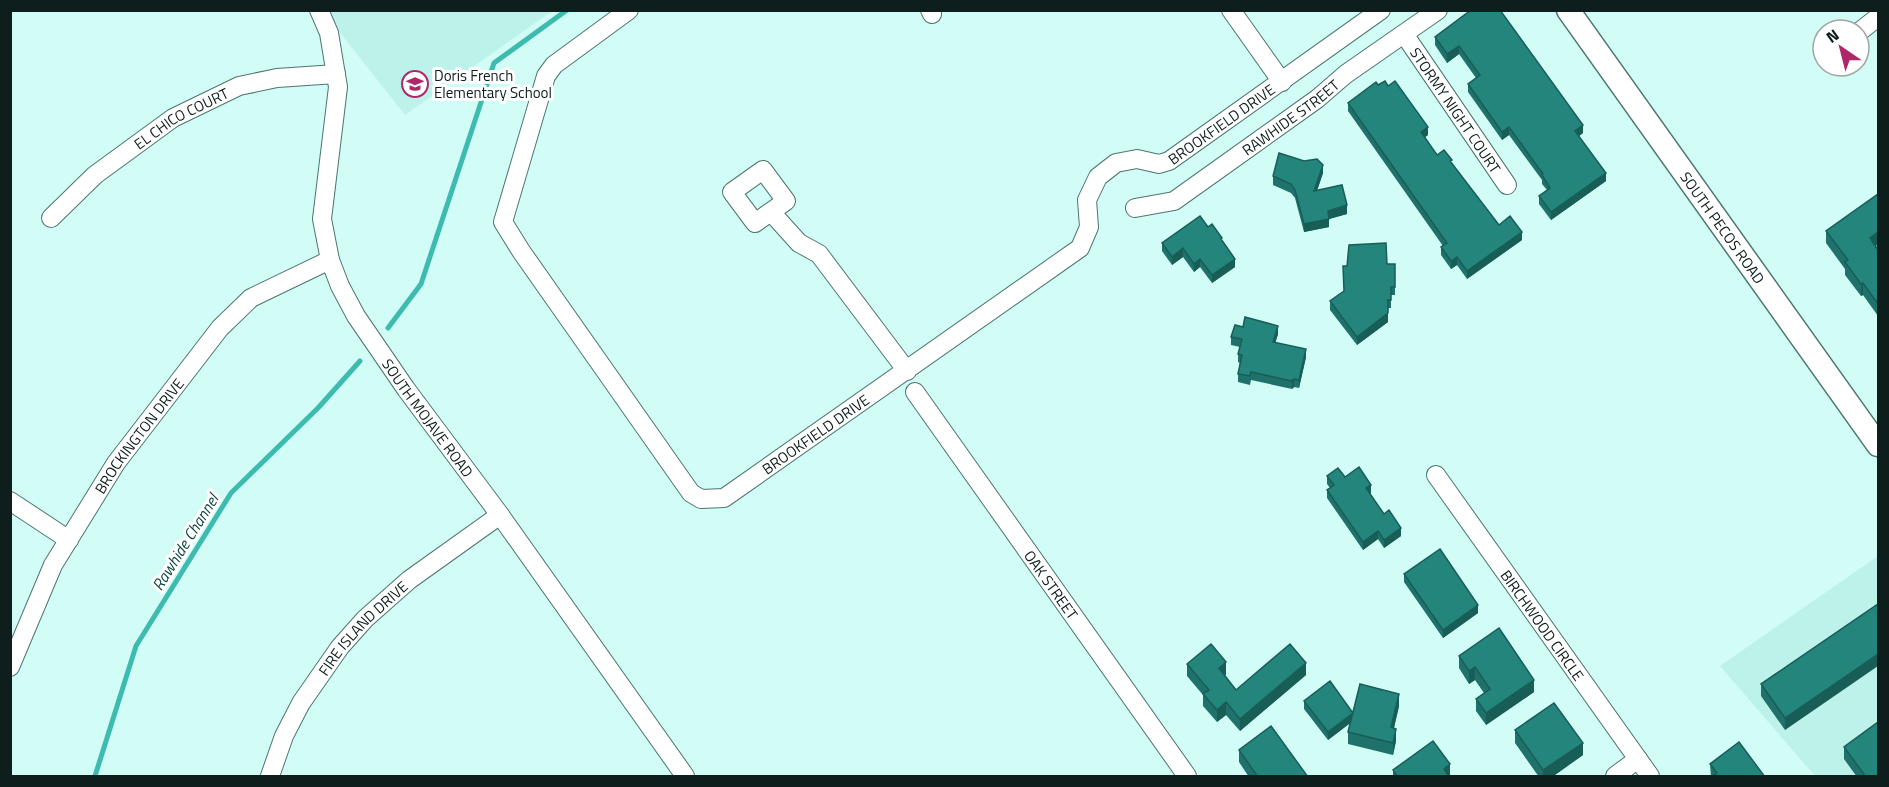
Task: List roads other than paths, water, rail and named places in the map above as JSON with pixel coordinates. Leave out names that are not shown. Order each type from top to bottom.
[{"type":"main road","name":"SOUTH PECOS ROAD","points":[[1568,10],[1878,445]]},
{"type":"street","name":"SOUTH MOJAVE ROAD","points":[[319,10],[329,33],[338,87],[322,219],[330,260],[340,286],[356,316],[413,398],[500,515],[685,777]]},
{"type":"street","name":"BROOKFIELD DRIVE","points":[[629,10],[554,65],[546,76],[503,222],[691,493],[701,499],[724,498],[1080,248],[1089,227],[1087,200],[1098,177],[1116,163],[1137,159],[1159,164],[1169,161],[1381,10]]},
{"type":"street","points":[[1231,10],[1282,82]]},
{"type":"street","name":"RAWHIDE STREET","points":[[1135,208],[1174,201],[1317,99],[1346,74],[1438,10]]},
{"type":"street","name":"STORMY NIGHT COURT","points":[[1404,34],[1507,185]]},
{"type":"street","name":"EL CHICO COURT","points":[[51,218],[95,175],[173,118],[239,86],[277,78],[336,74]]},
{"type":"street","points":[[771,212],[799,243],[819,254],[907,371]]},
{"type":"street","name":"BROCKINGTON DRIVE","points":[[10,667],[53,565],[116,463],[220,328],[251,298],[330,260]]},
{"type":"street","name":"OAK STREET","points":[[915,392],[1187,777]]},
{"type":"street","name":"BIRCHWOOD CIRCLE","points":[[1436,475],[1650,777]]},
{"type":"street","points":[[10,501],[69,540]]},
{"type":"street","name":"FIRE ISLAND DRIVE","points":[[270,777],[284,736],[301,703],[340,647],[365,619],[409,580],[500,515]]},
{"type":"street","points":[[1615,777],[1638,759]]},
{"type":"waterway","name":"Rawhide Channel","points":[[388,328],[421,284],[494,63],[567,10]]},
{"type":"waterway","name":"Rawhide Channel","points":[[95,776],[136,646],[231,493],[318,408],[360,361]]},
{"type":"place","name":"Doris French Elementary School","points":[[415,84]]}]
